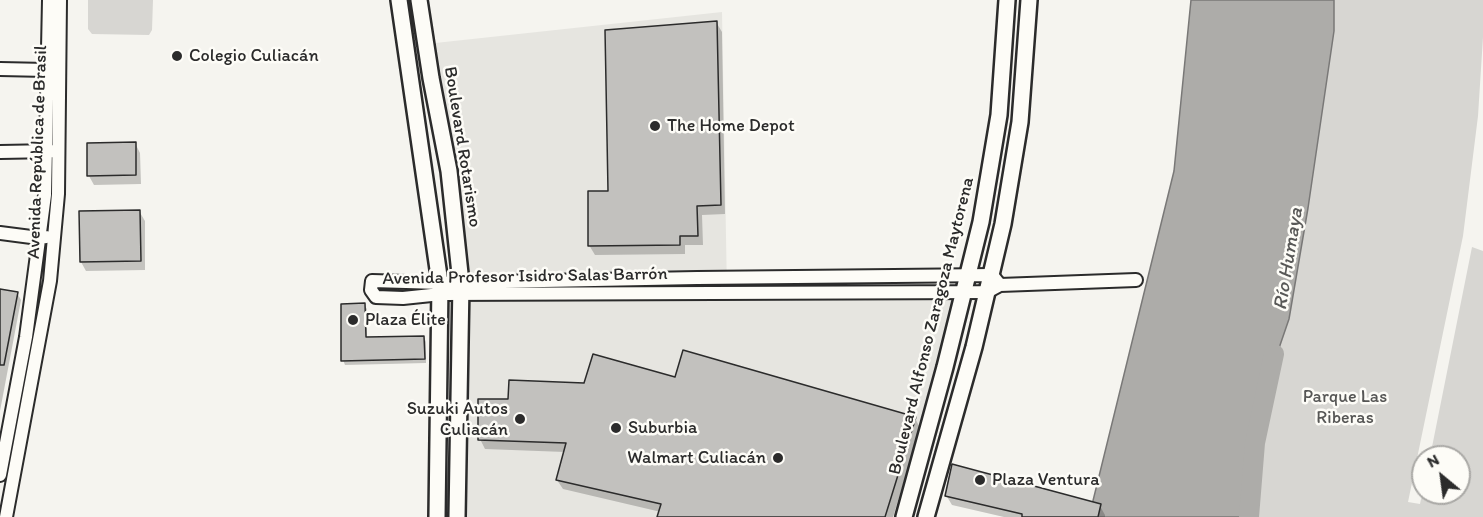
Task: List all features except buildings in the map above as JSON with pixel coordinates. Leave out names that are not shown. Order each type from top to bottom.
[{"type":"street","name":"Avenida República de Brasil","points":[[6,517],[50,281],[58,194],[51,151],[47,70],[49,0]]},
{"type":"street","name":"Avenida República de Brasil","points":[[0,475],[26,336],[51,151],[60,0]]},
{"type":"street","points":[[399,0],[441,289],[437,517]]},
{"type":"street","name":"Boulevard Rotarismo","points":[[419,0],[449,171],[461,288],[457,517]]},
{"type":"street","name":"Boulevard Alfonso Zaragoza Maytorena","points":[[904,517],[981,222],[999,115],[1007,0]]},
{"type":"street","points":[[926,517],[993,284],[1020,122],[1029,0]]},
{"type":"street","points":[[0,69],[47,70]]},
{"type":"street","points":[[0,152],[51,151]]},
{"type":"street","points":[[0,233],[39,238],[54,236]]},
{"type":"street","name":"Avenida Profesor Isidro Salas Barrón","points":[[441,289],[372,281],[371,290],[376,297],[403,297],[441,289],[697,278],[968,276],[993,284]]},
{"type":"street","name":"Avenida Profesor Isidro Salas Barrón","points":[[461,288],[963,292],[993,284],[1136,279]]},
{"type":"street","points":[[9,435],[22,437]]},
{"type":"shaded area","points":[[722,12],[727,292],[963,292],[899,517],[451,517],[461,283],[426,44]]},
{"type":"green space","points":[[88,0],[153,0],[152,30],[149,35],[92,34],[88,29]]},
{"type":"green space","name":"Parque Las Riberas","points":[[1334,0],[1483,0],[1478,116],[1463,236],[1420,445],[1411,445],[1411,487],[1408,502],[1411,505],[1471,505],[1471,445],[1432,445],[1472,247],[1483,251],[1483,517],[1254,517],[1254,450],[1266,386],[1289,319],[1334,31]]},
{"type":"water","points":[[1191,0],[1334,0],[1334,31],[1289,319],[1266,386],[1254,450],[1254,517],[1089,517],[1174,171]]},
{"type":"waterway","name":"Río Humaya","points":[[1249,517],[1255,443],[1274,354]]},
{"type":"place","name":"Colegio Culiacán","points":[[177,56]]},
{"type":"place","name":"The Home Depot","points":[[655,126]]},
{"type":"place","name":"Plaza Élite","points":[[353,320]]},
{"type":"place","name":"Suzuki Autos Culiacán","points":[[520,419]]},
{"type":"place","name":"Suburbia","points":[[616,428]]},
{"type":"place","name":"Walmart Culiacán","points":[[778,458]]},
{"type":"place","name":"Plaza Ventura","points":[[980,480]]}]
